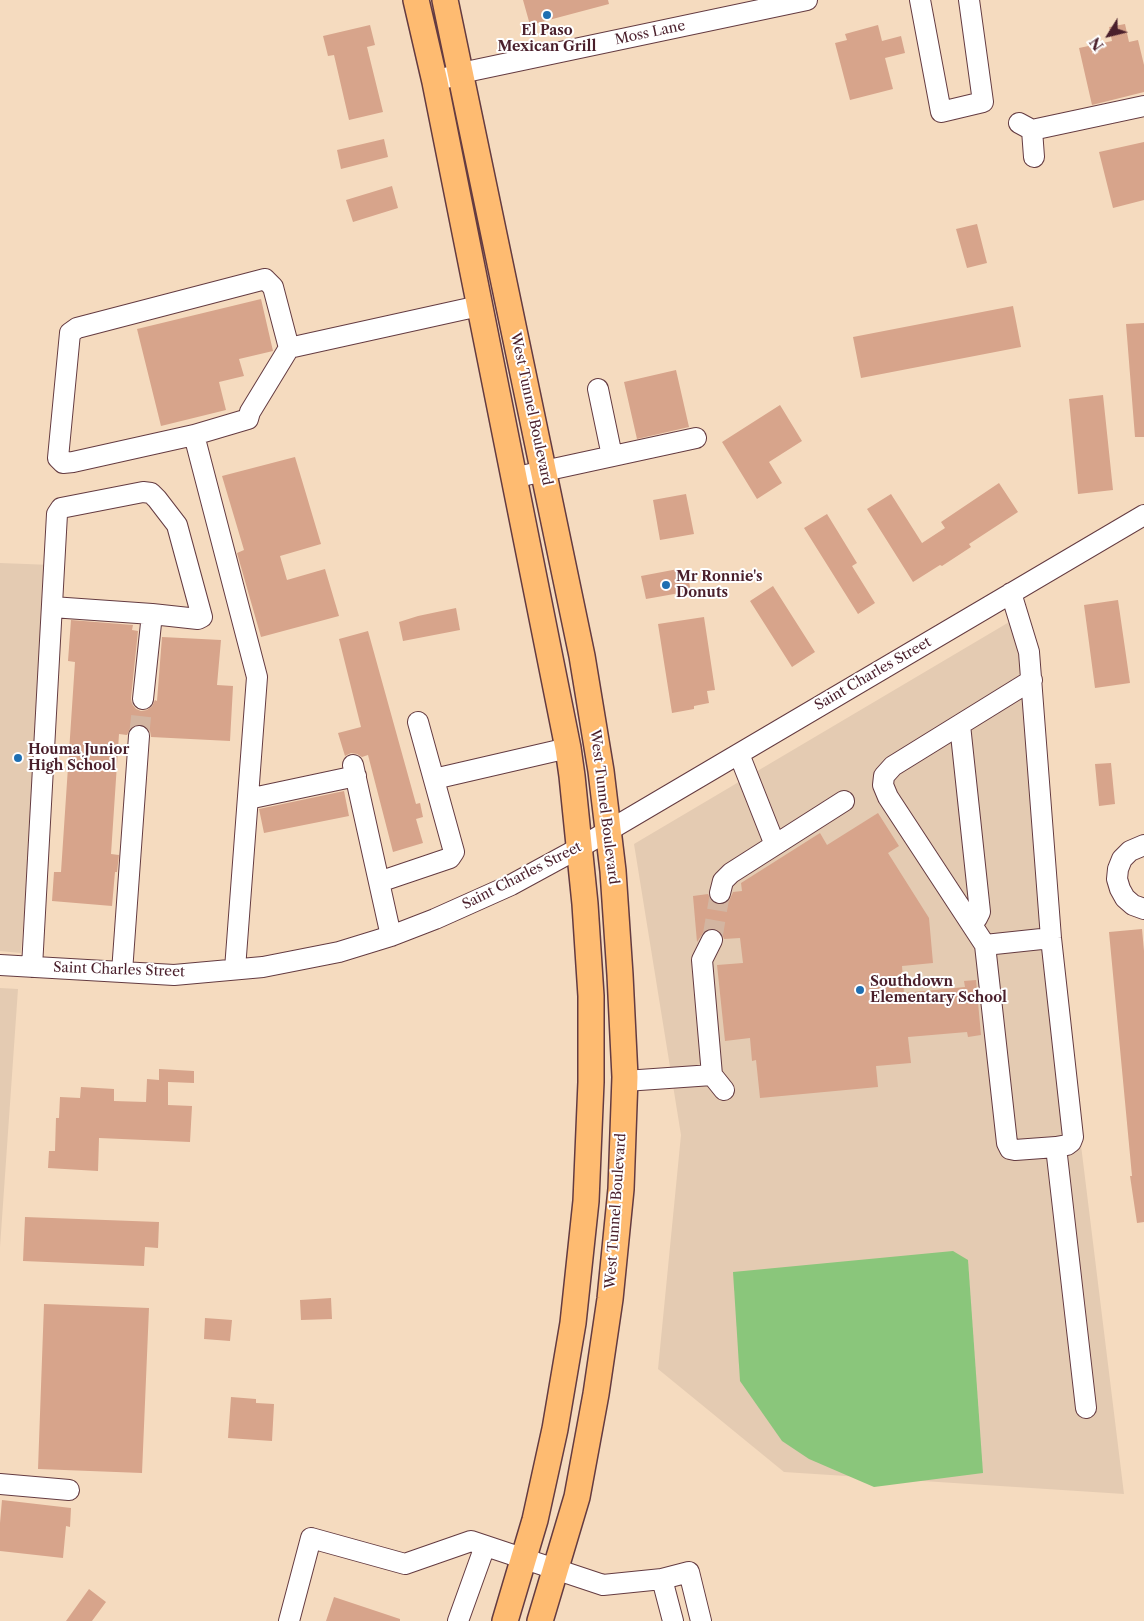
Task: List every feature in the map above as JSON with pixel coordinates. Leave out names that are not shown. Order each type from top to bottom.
[{"type":"main road","name":"West Tunnel Boulevard","points":[[416,0],[435,82],[568,748],[585,904],[591,996],[592,1082],[586,1201],[573,1323],[555,1428],[535,1520],[505,1621]]},
{"type":"main road","name":"West Tunnel Boulevard","points":[[445,0],[582,656],[601,771],[614,881],[625,1081],[621,1189],[610,1299],[602,1356],[577,1497],[540,1621]]},
{"type":"street","points":[[920,0],[941,112],[982,102],[970,0]]},
{"type":"street","name":"Moss Lane","points":[[435,82],[461,73],[751,6],[801,1]]},
{"type":"street","points":[[1034,156],[1025,126],[1144,106]]},
{"type":"street","points":[[265,279],[274,287],[289,348],[250,412],[248,419],[194,435],[63,463],[58,458],[70,333],[77,328],[265,279]]},
{"type":"street","points":[[289,348],[479,306]]},
{"type":"street","points":[[598,389],[612,456]]},
{"type":"street","points":[[194,435],[257,677],[236,969]]},
{"type":"street","points":[[513,478],[696,438]]},
{"type":"street","points":[[32,967],[57,514],[60,508],[143,492],[151,493],[158,499],[177,525],[202,616],[198,619],[52,607]]},
{"type":"street","name":"Saint Charles Street","points":[[0,965],[174,975],[263,967],[339,952],[435,920],[503,888],[579,848],[1144,515]]},
{"type":"street","points":[[1011,593],[1029,652],[1032,680],[1051,938],[1073,1137],[1067,1146],[1016,1150],[1010,1148],[1007,1143],[985,945],[888,797],[883,785],[884,776],[893,766],[1032,680]]},
{"type":"street","points":[[143,699],[152,614]]},
{"type":"street","points":[[379,882],[450,858],[454,852],[418,722]]},
{"type":"street","points":[[960,725],[980,912],[977,918],[970,920]]},
{"type":"street","points":[[122,972],[139,736]]},
{"type":"street","points":[[434,779],[568,748]]},
{"type":"street","points":[[738,754],[775,845]]},
{"type":"street","points":[[248,799],[354,771],[391,936]]},
{"type":"street","points":[[720,893],[726,877],[844,801]]},
{"type":"street","points":[[1144,846],[1130,851],[1122,859],[1117,879],[1125,898],[1133,905],[1144,909]]},
{"type":"street","points":[[985,945],[1051,938]]},
{"type":"street","points":[[625,1081],[718,1083],[702,960],[712,940]]},
{"type":"street","points":[[1056,1147],[1086,1408]]},
{"type":"street","points":[[0,1484],[69,1490]]},
{"type":"street","points":[[289,1621],[311,1538],[405,1564],[471,1542],[604,1585],[662,1579],[689,1572],[701,1621]]},
{"type":"street","points":[[458,1621],[485,1546]]},
{"type":"street","points":[[662,1579],[673,1621]]},
{"type":"shaded area","name":"Houma Junior High School","points":[[0,563],[52,565],[21,953],[0,951]]},
{"type":"shaded area","name":"Southdown Elementary School","points":[[1016,618],[1124,1494],[784,1472],[658,1369],[681,1135],[634,844]]},
{"type":"shaded area","points":[[0,988],[18,989],[0,1247]]},
{"type":"green space","points":[[953,1251],[968,1260],[983,1473],[874,1487],[809,1459],[782,1441],[740,1381],[733,1272]]},
{"type":"building","name":"El Paso Mexican Grill","points":[[523,0],[608,0],[609,4],[530,25]]},
{"type":"building","points":[[1125,24],[1129,42],[1138,40],[1144,65],[1144,92],[1092,105],[1079,48],[1112,41],[1109,27]]},
{"type":"building","points":[[370,25],[375,45],[367,47],[383,112],[349,120],[334,55],[328,56],[323,36]]},
{"type":"building","points":[[878,25],[882,41],[901,36],[905,53],[885,58],[893,89],[850,100],[835,43],[847,40],[845,34]]},
{"type":"building","points":[[384,139],[388,157],[341,169],[337,150]]},
{"type":"building","points":[[1144,142],[1144,200],[1113,208],[1099,152]]},
{"type":"building","points":[[392,186],[398,208],[353,222],[346,200]]},
{"type":"building","points":[[977,224],[987,263],[967,268],[956,229]]},
{"type":"building","points":[[261,299],[273,351],[239,359],[244,376],[219,382],[226,410],[161,426],[137,329]]},
{"type":"building","points":[[1013,306],[1021,347],[861,378],[853,337]]},
{"type":"building","points":[[1144,323],[1144,437],[1135,437],[1126,324]]},
{"type":"building","points":[[676,370],[689,427],[637,439],[624,382]]},
{"type":"building","points":[[1103,395],[1113,490],[1078,494],[1069,399]]},
{"type":"building","points":[[780,405],[802,441],[769,462],[782,483],[757,499],[722,442]]},
{"type":"building","points":[[295,457],[321,544],[280,556],[287,580],[325,569],[339,616],[261,637],[237,553],[244,550],[222,476]]},
{"type":"building","points":[[999,483],[1018,512],[969,544],[971,547],[913,582],[867,509],[891,494],[922,543],[945,528],[941,522]]},
{"type":"building","points":[[686,494],[694,534],[660,540],[653,500]]},
{"type":"building","points":[[827,514],[857,563],[852,566],[875,603],[858,614],[804,528]]},
{"type":"building","name":"Mr Ronnie's Donuts","points":[[678,569],[680,579],[688,578],[691,591],[646,599],[641,576]]},
{"type":"building","points":[[773,586],[815,652],[792,667],[750,601]]},
{"type":"building","points":[[1118,600],[1130,683],[1095,688],[1084,605]]},
{"type":"building","points":[[456,608],[460,630],[403,641],[399,622]]},
{"type":"building","points":[[704,617],[715,690],[707,691],[709,703],[694,706],[694,709],[672,713],[658,624]]},
{"type":"building","points":[[71,620],[133,625],[132,630],[138,631],[131,698],[132,704],[136,709],[141,711],[147,710],[155,700],[157,701],[162,637],[221,640],[217,685],[233,686],[230,741],[151,737],[150,731],[146,726],[139,724],[134,725],[127,735],[119,734],[111,854],[119,855],[117,872],[115,872],[112,906],[52,901],[54,872],[61,872],[75,662],[68,661]]},
{"type":"building","points":[[368,631],[416,804],[420,803],[423,817],[416,819],[423,843],[393,852],[368,755],[362,757],[351,753],[345,756],[338,733],[361,727],[339,639]]},
{"type":"building","points":[[1111,763],[1115,804],[1099,806],[1095,764]]},
{"type":"building","points":[[344,791],[349,816],[264,833],[259,809]]},
{"type":"building","name":"Southdown Elementary School","points":[[878,813],[899,846],[888,853],[929,918],[933,963],[902,966],[904,993],[965,987],[964,981],[976,980],[981,1035],[968,1037],[967,1032],[908,1037],[911,1063],[876,1066],[878,1087],[760,1098],[756,1060],[752,1061],[750,1038],[725,1041],[717,965],[743,963],[740,938],[724,939],[718,930],[711,928],[705,930],[697,942],[693,896],[708,894],[712,902],[718,905],[724,904],[729,901],[733,892],[742,891],[741,883],[820,833],[827,845]]},
{"type":"building","points":[[1142,929],[1144,951],[1144,1222],[1137,1223],[1130,1176],[1132,1176],[1109,932]]},
{"type":"building","points":[[159,1069],[194,1071],[194,1083],[168,1082],[168,1105],[192,1106],[190,1142],[99,1138],[98,1171],[48,1168],[49,1151],[55,1151],[56,1118],[59,1118],[60,1097],[80,1098],[81,1087],[114,1089],[114,1101],[146,1102],[147,1079],[159,1080]]},
{"type":"building","points":[[25,1217],[159,1222],[158,1248],[145,1247],[144,1266],[23,1261]]},
{"type":"building","points":[[331,1298],[332,1319],[301,1320],[300,1300]]},
{"type":"building","points":[[44,1304],[149,1308],[142,1473],[38,1469]]},
{"type":"building","points":[[205,1318],[232,1320],[230,1341],[204,1339]]},
{"type":"building","points":[[231,1397],[256,1399],[256,1403],[274,1404],[272,1441],[228,1438]]},
{"type":"building","points":[[2,1500],[71,1508],[70,1527],[66,1526],[63,1558],[0,1551]]},
{"type":"building","points":[[89,1589],[106,1602],[92,1621],[66,1621]]},
{"type":"building","points":[[334,1597],[400,1619],[400,1621],[326,1621]]},
{"type":"tunnel","points":[[139,736],[143,699]]},
{"type":"tunnel","points":[[712,940],[720,893]]},
{"type":"place","name":"El Paso Mexican Grill","points":[[547,15]]},
{"type":"place","name":"Mr Ronnie's Donuts","points":[[666,585]]},
{"type":"place","name":"Houma Junior High School","points":[[18,758]]},
{"type":"place","name":"Southdown Elementary School","points":[[860,990]]}]
